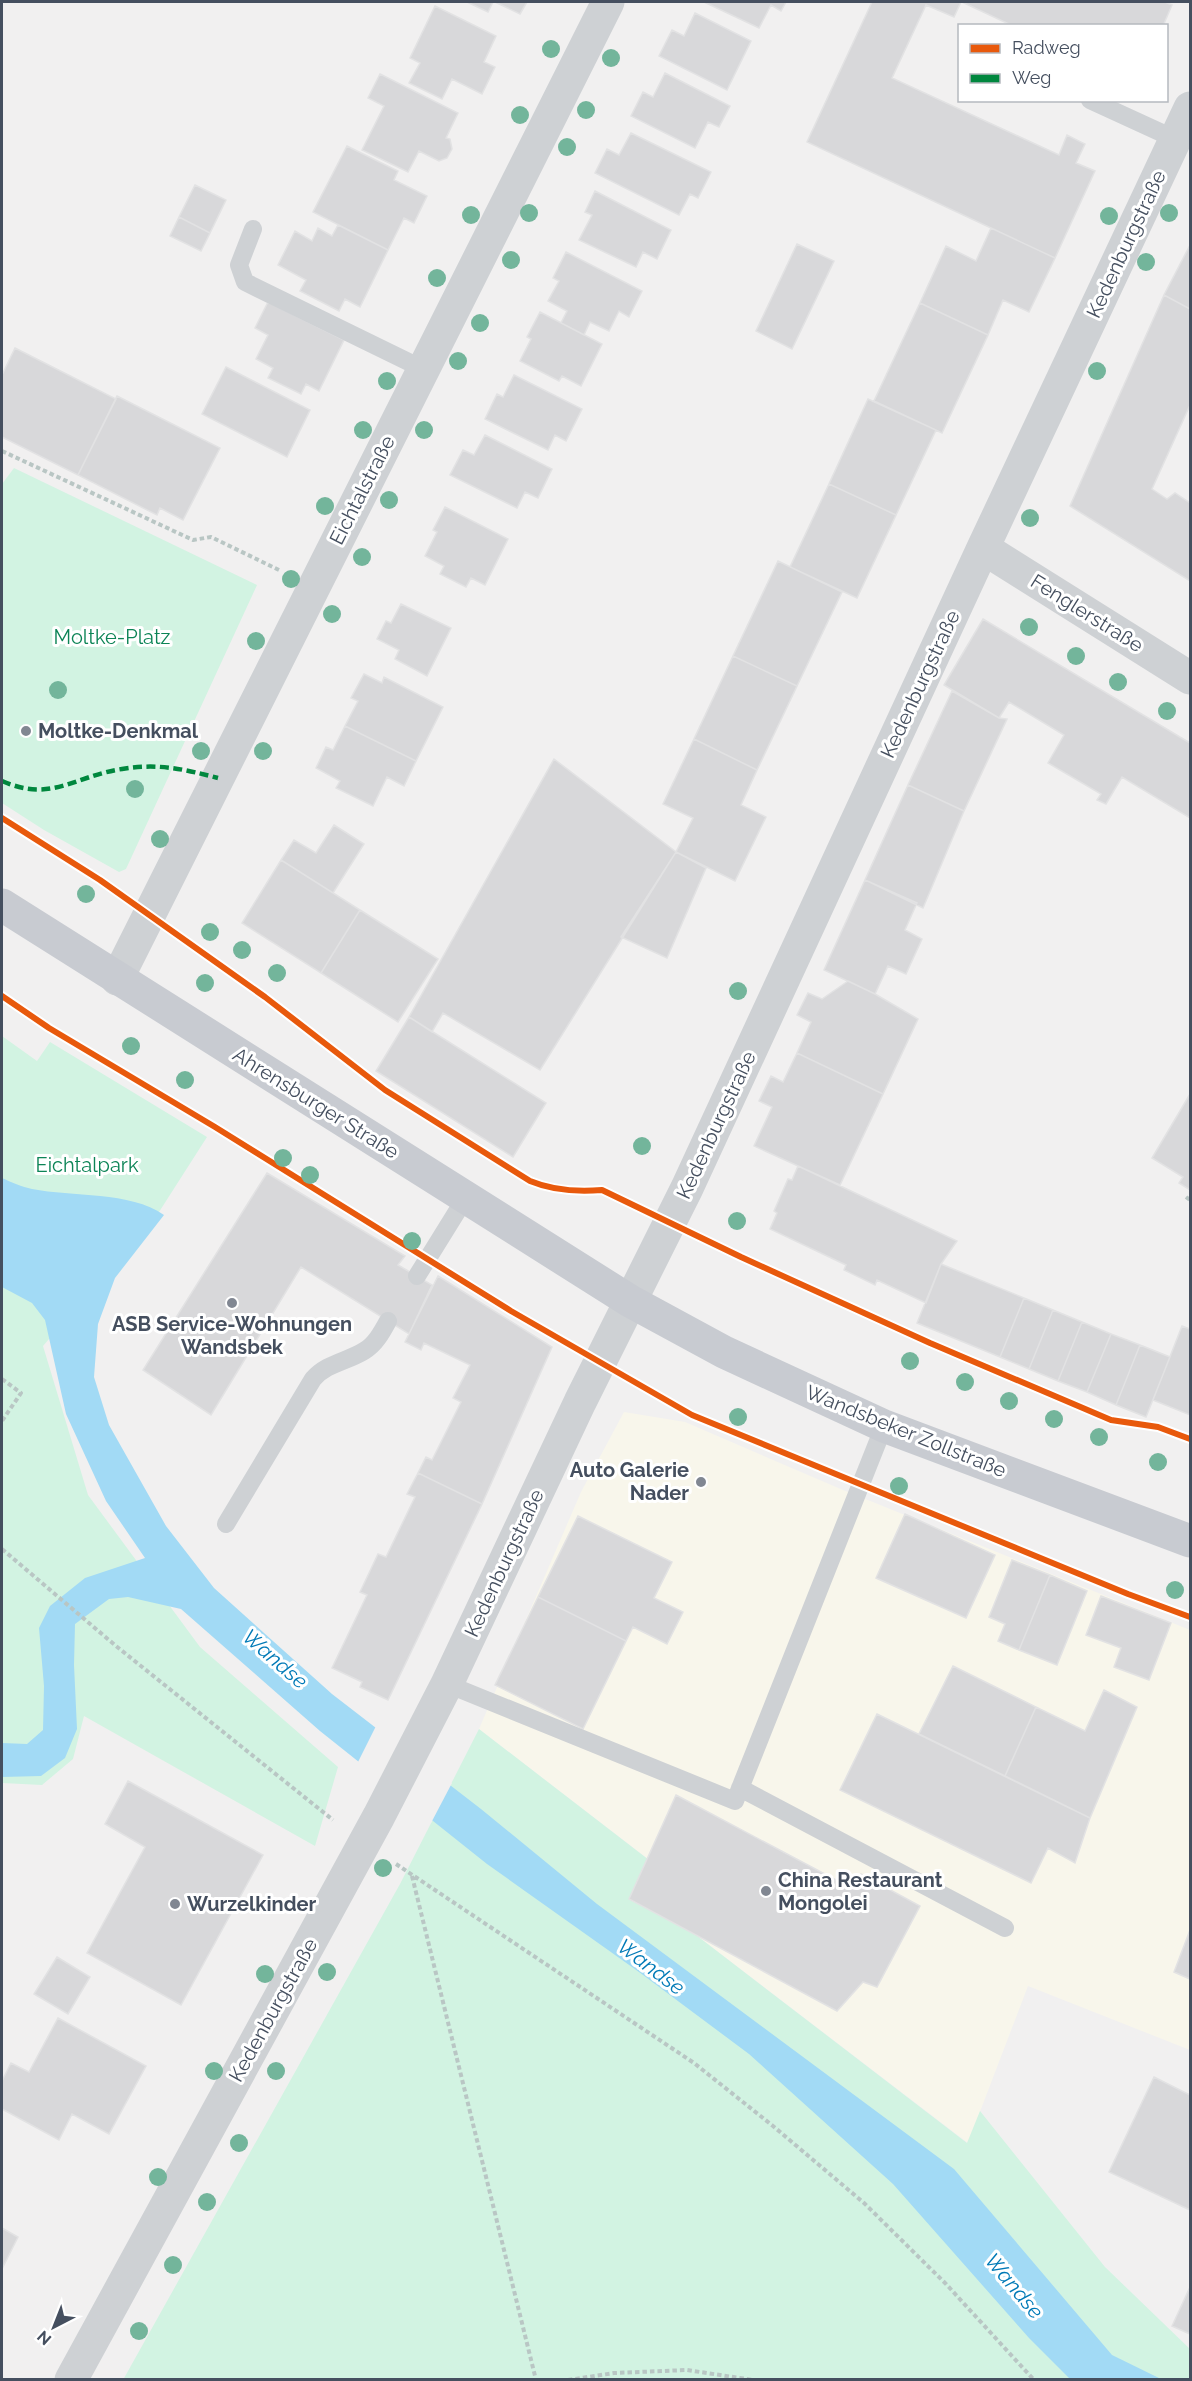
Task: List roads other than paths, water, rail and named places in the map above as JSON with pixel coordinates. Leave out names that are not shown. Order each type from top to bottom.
[{"type":"main road","name":"Ahrensburger Straße","points":[[2,905],[630,1301]]},
{"type":"main road","name":"Wandsbeker Zollstraße","points":[[630,1301],[724,1352],[884,1426],[1191,1541]]},
{"type":"street","name":"Eichtalstraße","points":[[117,979],[608,2]]},
{"type":"street","name":"Kedenburgstraße","points":[[70,2379],[379,1816],[447,1684],[580,1402],[687,1188],[983,548],[1191,108]]},
{"type":"street","name":"Fenglerstraße","points":[[983,548],[1191,678]]},
{"type":"lane","points":[[1094,102],[1175,139]]},
{"type":"lane","points":[[254,229],[239,266],[245,282],[423,369]]},
{"type":"lane","points":[[417,1276],[466,1197]]},
{"type":"lane","points":[[226,1524],[312,1379],[330,1365],[366,1350],[388,1321]]},
{"type":"lane","points":[[447,1684],[735,1801],[884,1426]]},
{"type":"lane","points":[[740,1788],[1005,1929]]},
{"type":"water","name":"Wandse","points":[[2,1178],[32,1189],[118,1198],[150,1207],[164,1215],[115,1278],[98,1324],[94,1377],[109,1425],[166,1526],[214,1588],[332,1694],[481,1809],[597,1904],[954,2169],[1112,2355],[1161,2379],[1070,2379],[1029,2338],[893,2184],[749,2054],[639,1972],[487,1864],[320,1731],[181,1609],[128,1597],[109,1599],[75,1624],[77,1729],[65,1758],[41,1776],[2,1777],[2,1743],[27,1744],[43,1730],[44,1686],[39,1628],[50,1606],[85,1578],[145,1558],[106,1501],[66,1414],[45,1320],[32,1303],[2,1287]]},
{"type":"place","name":"Moltke-Denkmal","points":[[26,731]]},
{"type":"place","name":"ASB Service-Wohnungen Wandsbek","points":[[232,1303]]},
{"type":"place","name":"Auto Galerie Nader","points":[[701,1482]]},
{"type":"place","name":"China Restaurant Mongolei","points":[[766,1891]]},
{"type":"place","name":"Wurzelkinder","points":[[175,1904]]},
{"type":"park label","name":"Moltke-Platz","points":[[112,637]]},
{"type":"park label","name":"Eichtalpark","points":[[87,1165]]}]
